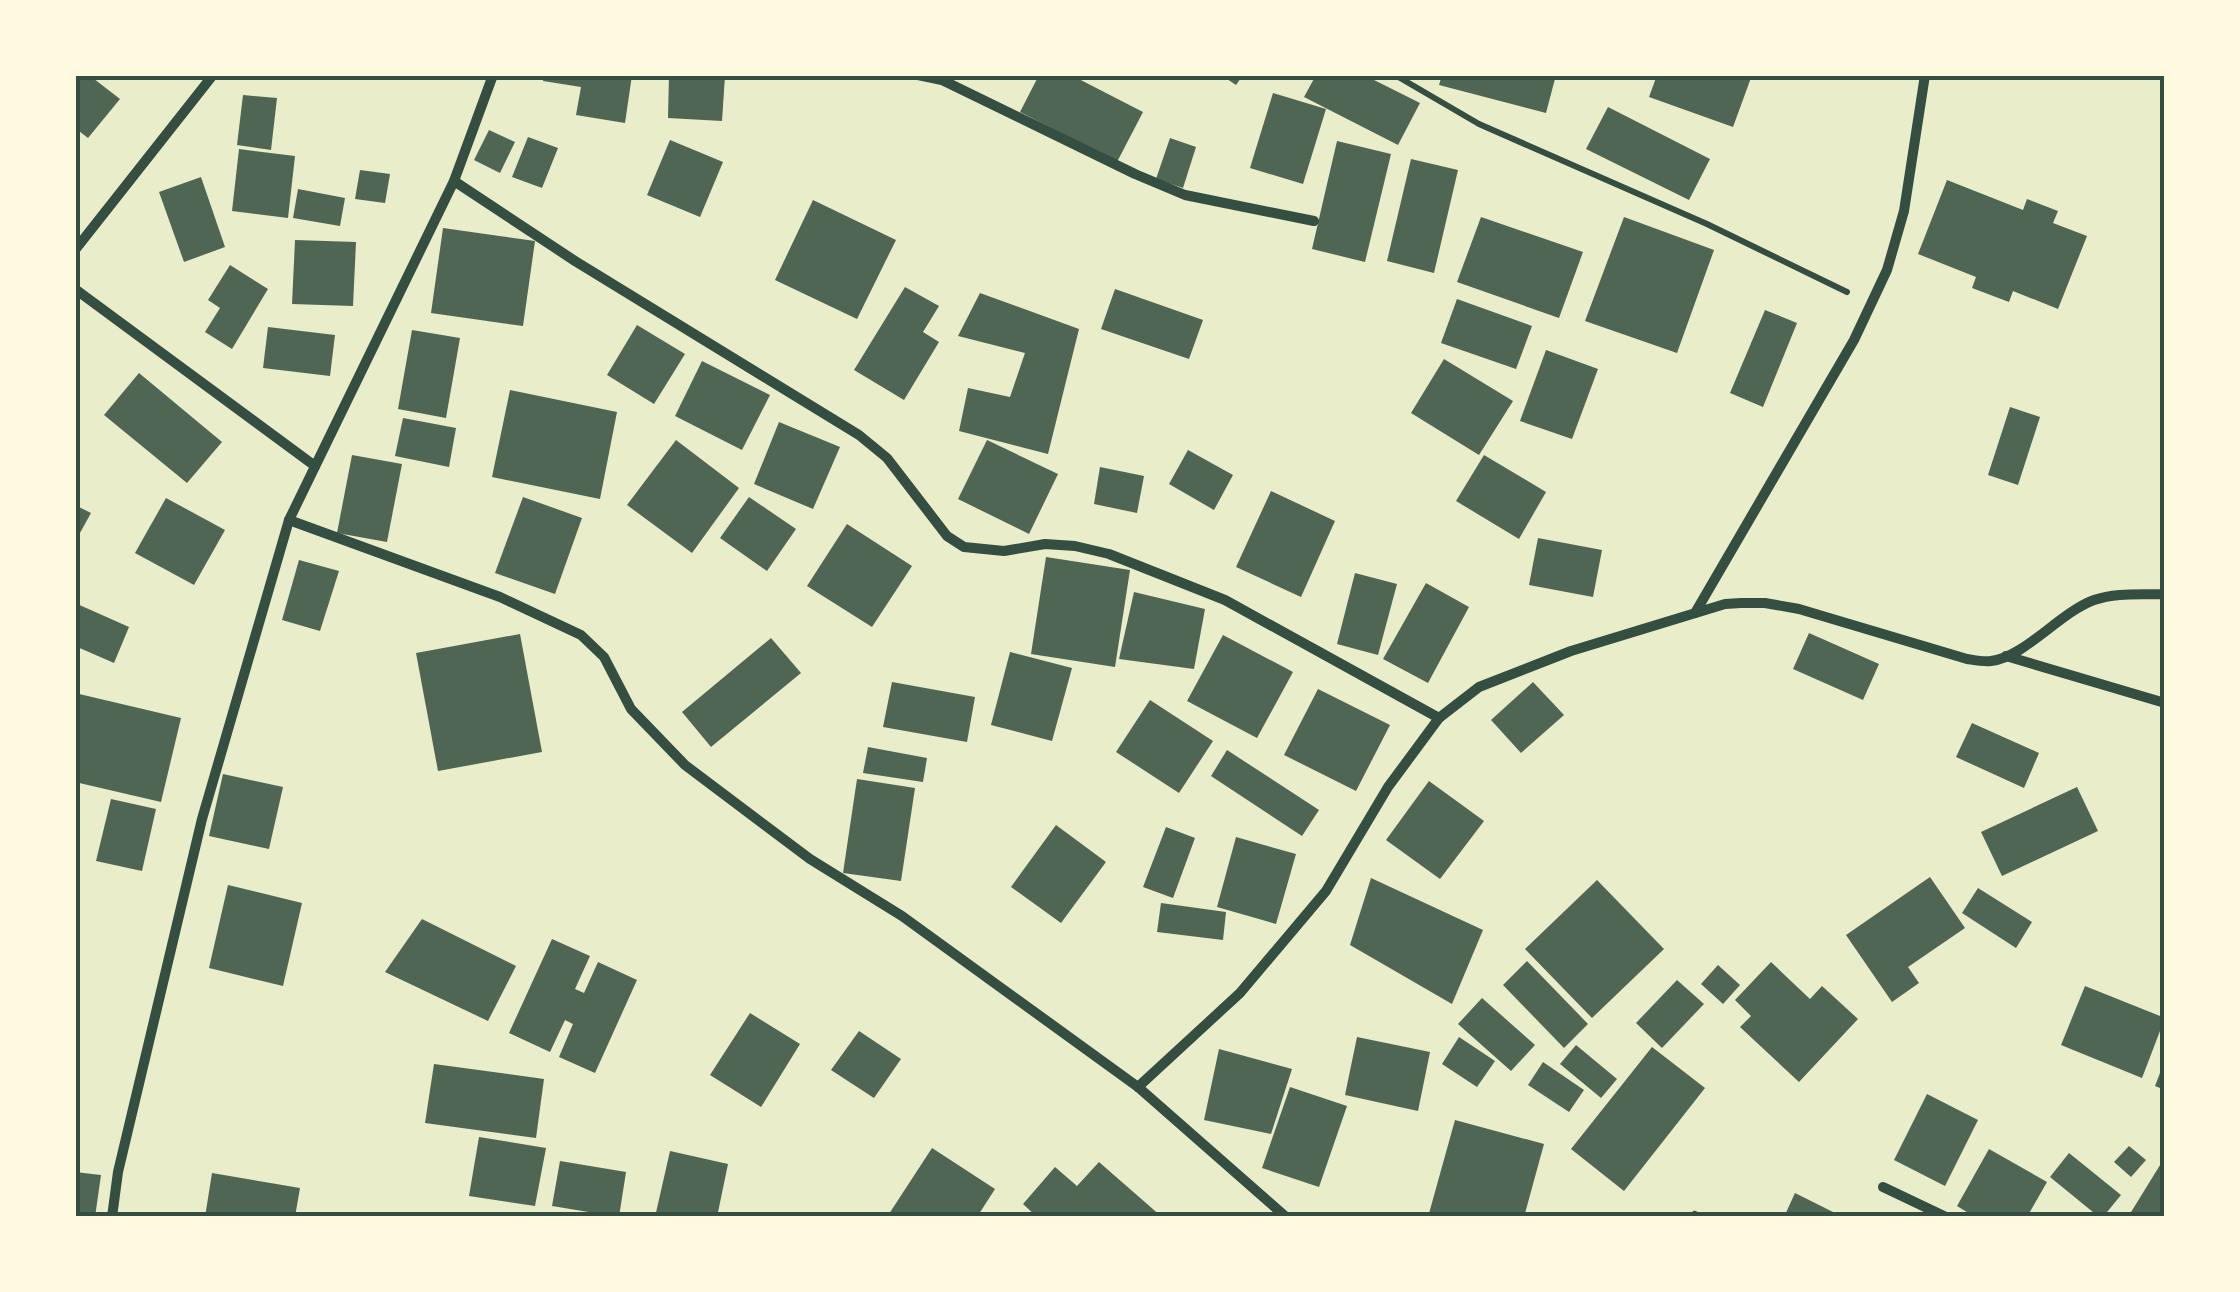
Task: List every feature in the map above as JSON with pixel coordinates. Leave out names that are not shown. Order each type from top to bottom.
[{"type":"street","points":[[75,250],[213,75]]},
{"type":"street","points":[[112,1217],[118,1172],[202,819],[289,520],[454,181],[493,75]]},
{"type":"street","points":[[918,75],[942,80],[1185,195],[1314,221]]},
{"type":"street","points":[[1695,613],[1854,340],[1887,270],[1904,211],[1925,75]]},
{"type":"street","points":[[454,181],[574,260],[859,435],[887,458],[946,536],[964,547],[1004,551],[1045,544],[1109,554],[1225,600],[1439,718]]},
{"type":"street","points":[[75,290],[315,466]]},
{"type":"street","points":[[289,520],[500,596],[581,635],[604,657],[631,708],[686,765],[810,860],[902,916],[1138,1087],[1286,1217]]},
{"type":"street","points":[[1138,1087],[1240,992],[1326,891],[1388,787],[1439,718],[1479,687],[1510,673],[1725,604],[1766,602],[1800,608],[1966,659],[1991,661],[2006,656],[2092,600],[2124,594],[2165,594]]},
{"type":"street","points":[[2006,656],[2165,702]]},
{"type":"street","points":[[1883,1188],[1946,1217]]},
{"type":"path","points":[[1395,75],[1479,124],[1707,224],[1870,304]]},
{"type":"building","points":[[75,75],[89,75],[120,99],[88,138],[75,128]]},
{"type":"building","points":[[544,75],[632,75],[625,123],[576,115],[581,87],[543,81]]},
{"type":"building","points":[[669,75],[725,76],[722,121],[668,118]]},
{"type":"building","points":[[1039,75],[1071,75],[1143,112],[1117,162],[1020,112]]},
{"type":"building","points":[[1221,75],[1243,75],[1236,85]]},
{"type":"building","points":[[1316,75],[1364,75],[1420,103],[1398,145],[1304,97]]},
{"type":"building","points":[[1442,75],[1556,75],[1546,113],[1439,85]]},
{"type":"building","points":[[1657,75],[1752,75],[1733,127],[1649,97]]},
{"type":"building","points":[[1273,93],[1326,109],[1303,184],[1250,168]]},
{"type":"building","points":[[243,95],[277,98],[271,150],[237,145]]},
{"type":"building","points":[[1608,107],[1710,159],[1689,200],[1586,149]]},
{"type":"building","points":[[489,130],[515,142],[500,173],[474,160]]},
{"type":"building","points":[[528,137],[558,148],[542,188],[512,177]]},
{"type":"building","points":[[1170,138],[1196,147],[1183,188],[1156,179]]},
{"type":"building","points":[[670,140],[723,162],[700,217],[647,195]]},
{"type":"building","points":[[1337,141],[1391,154],[1365,262],[1312,249]]},
{"type":"building","points":[[239,149],[295,156],[288,218],[232,211]]},
{"type":"building","points":[[1411,159],[1458,170],[1434,273],[1387,261]]},
{"type":"building","points":[[360,170],[390,174],[385,203],[355,199]]},
{"type":"building","points":[[201,177],[225,247],[184,262],[159,192]]},
{"type":"building","points":[[1947,180],[2023,210],[2027,199],[2058,211],[2053,223],[2087,236],[2058,309],[2013,291],[2009,302],[1972,288],[1976,277],[1918,254]]},
{"type":"building","points":[[298,189],[345,198],[340,226],[293,218]]},
{"type":"building","points":[[813,200],[896,240],[857,319],[775,280]]},
{"type":"building","points":[[1481,217],[1583,252],[1559,318],[1457,282]]},
{"type":"building","points":[[1624,217],[1714,250],[1677,353],[1585,321]]},
{"type":"building","points":[[443,228],[535,241],[523,326],[431,313]]},
{"type":"building","points":[[295,240],[356,242],[353,306],[292,304]]},
{"type":"building","points":[[230,265],[268,289],[232,349],[205,332],[220,308],[208,300]]},
{"type":"building","points":[[905,287],[939,306],[923,332],[939,342],[904,400],[854,370]]},
{"type":"building","points":[[1115,289],[1203,320],[1189,359],[1101,329]]},
{"type":"building","points":[[980,293],[1079,329],[1048,454],[959,431],[968,388],[1010,397],[1025,353],[958,336]]},
{"type":"building","points":[[1457,299],[1532,326],[1516,369],[1441,343]]},
{"type":"building","points":[[1765,310],[1797,323],[1763,407],[1730,393]]},
{"type":"building","points":[[637,325],[685,354],[654,404],[607,375]]},
{"type":"building","points":[[268,327],[335,335],[330,376],[263,368]]},
{"type":"building","points":[[412,330],[460,338],[446,418],[398,409]]},
{"type":"building","points":[[1546,350],[1598,369],[1572,439],[1520,421]]},
{"type":"building","points":[[1444,359],[1513,401],[1479,455],[1411,413]]},
{"type":"building","points":[[702,361],[770,395],[742,450],[675,416]]},
{"type":"building","points":[[139,373],[222,442],[187,483],[104,415]]},
{"type":"building","points":[[510,390],[617,412],[600,499],[492,477]]},
{"type":"building","points":[[2010,407],[2040,417],[2018,485],[1988,475]]},
{"type":"building","points":[[403,418],[456,428],[449,467],[395,456]]},
{"type":"building","points":[[779,422],[840,447],[813,509],[754,484]]},
{"type":"building","points":[[676,440],[739,488],[692,553],[627,505]]},
{"type":"building","points":[[987,440],[1058,474],[1029,534],[958,499]]},
{"type":"building","points":[[1188,450],[1233,475],[1214,510],[1169,484]]},
{"type":"building","points":[[352,455],[402,464],[387,542],[337,533]]},
{"type":"building","points":[[1484,455],[1546,492],[1519,539],[1456,501]]},
{"type":"building","points":[[1100,467],[1144,476],[1137,513],[1094,504]]},
{"type":"building","points":[[1271,491],[1335,521],[1301,597],[1236,567]]},
{"type":"building","points":[[523,497],[582,518],[555,594],[495,573]]},
{"type":"building","points":[[749,497],[796,529],[767,571],[720,538]]},
{"type":"building","points":[[166,498],[225,530],[194,585],[135,553]]},
{"type":"building","points":[[75,505],[91,513],[75,542]]},
{"type":"building","points":[[847,524],[912,566],[872,627],[807,586]]},
{"type":"building","points":[[1538,538],[1602,550],[1593,597],[1529,585]]},
{"type":"building","points":[[1046,557],[1130,570],[1115,667],[1031,654]]},
{"type":"building","points":[[299,560],[339,571],[320,631],[282,620]]},
{"type":"building","points":[[1355,573],[1397,584],[1378,655],[1337,644]]},
{"type":"building","points":[[1426,583],[1469,607],[1428,683],[1383,659]]},
{"type":"building","points":[[1134,592],[1205,609],[1194,669],[1119,659]]},
{"type":"building","points":[[75,603],[129,627],[114,663],[75,646]]},
{"type":"building","points":[[1809,633],[1879,664],[1863,700],[1793,669]]},
{"type":"building","points":[[520,634],[542,752],[438,771],[416,653]]},
{"type":"building","points":[[1223,635],[1293,672],[1257,738],[1187,701]]},
{"type":"building","points":[[771,638],[801,673],[711,747],[682,712]]},
{"type":"building","points":[[1010,652],[1072,668],[1052,741],[991,725]]},
{"type":"building","points":[[892,682],[975,697],[967,742],[883,727]]},
{"type":"building","points":[[1533,682],[1564,715],[1521,753],[1491,720]]},
{"type":"building","points":[[1318,689],[1390,725],[1356,791],[1284,755]]},
{"type":"building","points":[[75,693],[181,718],[161,802],[75,782]]},
{"type":"building","points":[[1150,700],[1213,741],[1179,793],[1116,752]]},
{"type":"building","points":[[1972,723],[2039,753],[2024,788],[1956,757]]},
{"type":"building","points":[[868,747],[927,758],[923,782],[863,773]]},
{"type":"building","points":[[1227,750],[1319,810],[1302,836],[1211,776]]},
{"type":"building","points":[[223,774],[283,787],[269,849],[209,836]]},
{"type":"building","points":[[857,779],[915,788],[901,881],[843,873]]},
{"type":"building","points":[[1429,781],[1484,821],[1440,879],[1386,840]]},
{"type":"building","points":[[2077,787],[2098,831],[2002,876],[1981,832]]},
{"type":"building","points":[[111,799],[156,809],[142,871],[96,861]]},
{"type":"building","points":[[1056,825],[1106,862],[1061,923],[1011,887]]},
{"type":"building","points":[[1166,827],[1195,838],[1173,898],[1143,887]]},
{"type":"building","points":[[1236,837],[1296,854],[1276,924],[1217,907]]},
{"type":"building","points":[[1930,877],[1965,928],[1908,967],[1919,983],[1892,1002],[1846,935]]},
{"type":"building","points":[[1371,878],[1483,930],[1452,1004],[1350,945]]},
{"type":"building","points":[[1597,880],[1664,949],[1592,1018],[1525,949]]},
{"type":"building","points":[[228,885],[302,903],[283,986],[209,968]]},
{"type":"building","points":[[1978,888],[2032,922],[2016,948],[1962,913]]},
{"type":"building","points":[[1161,903],[1226,912],[1223,940],[1157,932]]},
{"type":"building","points":[[422,919],[516,966],[488,1021],[385,972]]},
{"type":"building","points":[[552,939],[590,956],[575,989],[584,993],[598,962],[637,980],[595,1073],[559,1057],[573,1024],[565,1020],[550,1052],[509,1033]]},
{"type":"building","points":[[1527,961],[1588,1024],[1564,1048],[1503,985]]},
{"type":"building","points":[[1771,962],[1810,999],[1822,986],[1858,1019],[1799,1082],[1740,1027],[1751,1016],[1735,1000]]},
{"type":"building","points":[[1718,965],[1740,985],[1723,1004],[1701,984]]},
{"type":"building","points":[[1677,980],[1704,1004],[1662,1048],[1636,1023]]},
{"type":"building","points":[[2085,986],[2165,1018],[2142,1078],[2061,1045]]},
{"type":"building","points":[[1482,998],[1535,1045],[1511,1071],[1458,1024]]},
{"type":"building","points":[[750,1013],[800,1044],[761,1107],[710,1075]]},
{"type":"building","points":[[859,1031],[901,1059],[874,1098],[831,1070]]},
{"type":"building","points":[[1357,1037],[1430,1052],[1418,1111],[1345,1095]]},
{"type":"building","points":[[1459,1037],[1495,1061],[1477,1087],[1442,1064]]},
{"type":"building","points":[[1576,1045],[1617,1079],[1601,1098],[1560,1064]]},
{"type":"building","points":[[1652,1047],[1705,1088],[1624,1191],[1571,1149]]},
{"type":"building","points":[[1219,1049],[1292,1069],[1271,1134],[1204,1120]]},
{"type":"building","points":[[2165,1060],[2165,1090],[2155,1086]]},
{"type":"building","points":[[1543,1062],[1584,1090],[1569,1112],[1528,1085]]},
{"type":"building","points":[[434,1064],[544,1079],[536,1138],[425,1123]]},
{"type":"building","points":[[1290,1087],[1347,1106],[1319,1187],[1262,1168]]},
{"type":"building","points":[[1927,1094],[1978,1120],[1945,1186],[1894,1160]]},
{"type":"building","points":[[1455,1120],[1544,1144],[1524,1217],[1428,1217]]},
{"type":"building","points":[[479,1137],[546,1148],[535,1206],[469,1196]]},
{"type":"building","points":[[2129,1146],[2146,1160],[2131,1177],[2114,1162]]},
{"type":"building","points":[[932,1148],[995,1189],[977,1217],[887,1217]]},
{"type":"building","points":[[1989,1149],[2047,1182],[2027,1217],[1975,1217],[1957,1206]]},
{"type":"building","points":[[670,1151],[728,1164],[717,1217],[655,1217]]},
{"type":"building","points":[[2069,1153],[2121,1195],[2103,1217],[2050,1177]]},
{"type":"building","points":[[2165,1157],[2165,1217],[2128,1217]]},
{"type":"building","points":[[560,1161],[626,1172],[619,1217],[552,1206]]},
{"type":"building","points":[[1099,1162],[1162,1217],[1037,1217],[1023,1204],[1055,1167],[1077,1186]]},
{"type":"building","points":[[75,1172],[101,1175],[95,1217],[75,1217]]},
{"type":"building","points":[[212,1173],[300,1188],[295,1217],[205,1217]]},
{"type":"building","points":[[1795,1193],[1843,1217],[1784,1217]]}]
